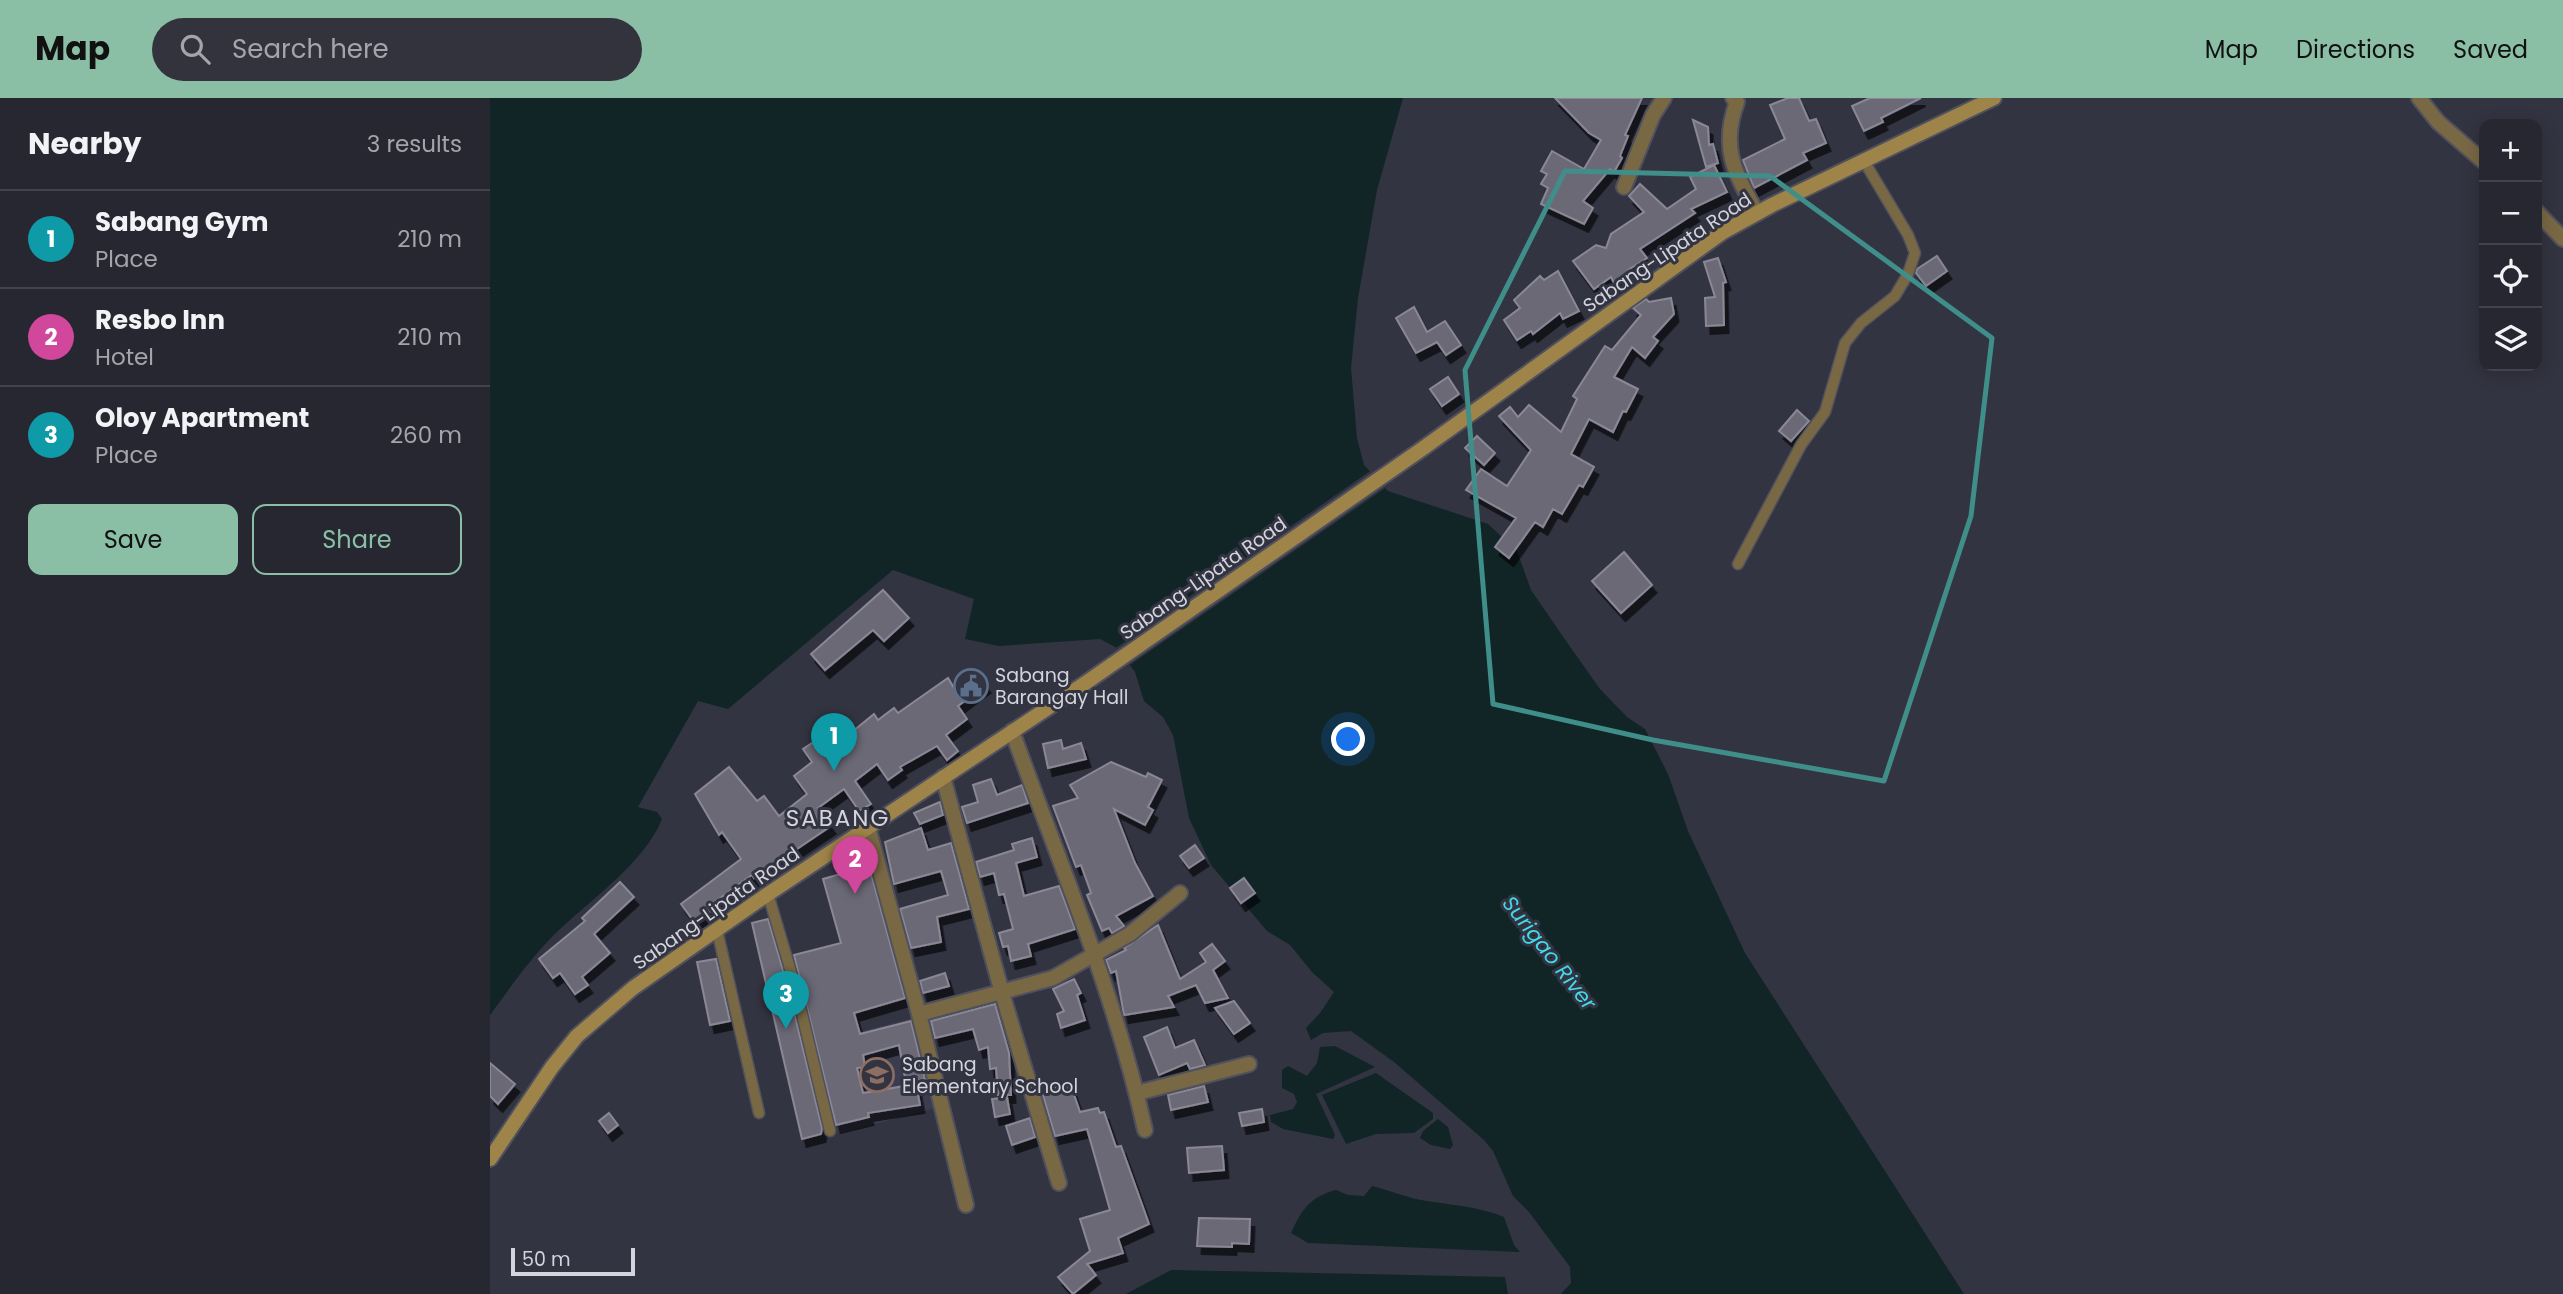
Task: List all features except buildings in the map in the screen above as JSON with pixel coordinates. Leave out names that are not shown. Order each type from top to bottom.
[{"type":"main road","name":"Sabang-Lipata Road","points":[[490,1159],[552,1067],[577,1036],[633,989],[768,894],[1084,684],[1422,449],[1723,232],[1994,98]]},
{"type":"street","points":[[1624,187],[1653,115],[1664,98]]},
{"type":"street","points":[[1733,98],[1737,102],[1729,124],[1732,166],[1757,214]]},
{"type":"street","points":[[2419,98],[2438,122],[2479,158]]},
{"type":"street","points":[[2542,217],[2563,239]]},
{"type":"street","points":[[1012,731],[1094,957],[1137,1093],[1145,1130]]},
{"type":"street","points":[[943,777],[1002,993],[1059,1182]]},
{"type":"street","points":[[868,827],[919,1014],[966,1205]]},
{"type":"street","points":[[919,1014],[1053,978],[1094,957],[1130,934],[1180,893]]},
{"type":"street","points":[[1137,1093],[1249,1064]]},
{"type":"lane","points":[[1738,564],[1801,445],[1825,412],[1845,343],[1861,323],[1895,296],[1908,274],[1915,254],[1908,235],[1864,161]]},
{"type":"lane","points":[[768,894],[796,989],[830,1131]]},
{"type":"lane","points":[[717,930],[759,1113]]},
{"type":"highlighted area","points":[[1565,171],[1770,176],[1992,338],[1971,516],[1884,781],[1653,740],[1493,704],[1465,370]]},
{"type":"shaded area","name":"Sabang Elementary School","points":[[916,1017],[939,1107],[838,1134],[814,1044]]},
{"type":"water","name":"Surigao River","points":[[490,98],[1403,98],[1377,190],[1358,298],[1351,368],[1357,438],[1364,465],[1388,491],[1488,524],[1517,551],[1531,590],[1600,689],[1627,717],[1645,729],[1668,774],[1688,831],[1745,953],[1964,1294],[1561,1294],[1571,1283],[1570,1267],[1529,1212],[1513,1196],[1493,1151],[1484,1140],[1394,1062],[1351,1031],[1323,1033],[1311,1040],[1306,1028],[1334,992],[1312,972],[1290,945],[1267,931],[1211,865],[1189,818],[1173,735],[1163,717],[1144,701],[1135,672],[1117,648],[1100,639],[999,646],[965,639],[974,599],[893,570],[728,709],[698,701],[638,807],[657,812],[662,819],[654,835],[643,851],[614,881],[544,945],[490,1015]]},
{"type":"water","points":[[1335,1046],[1375,1067],[1316,1094],[1335,1135],[1333,1139],[1283,1129],[1271,1122],[1270,1115],[1293,1109],[1297,1102],[1294,1094],[1282,1088],[1282,1070],[1288,1066],[1307,1076],[1317,1063],[1320,1047]]},
{"type":"water","points":[[1376,1073],[1433,1113],[1433,1119],[1414,1133],[1376,1134],[1346,1144],[1322,1095]]},
{"type":"water","points":[[1438,1119],[1448,1127],[1453,1145],[1450,1149],[1431,1145],[1420,1138],[1423,1131]]},
{"type":"water","points":[[1372,1186],[1415,1199],[1474,1208],[1504,1217],[1514,1245],[1520,1252],[1308,1243],[1291,1233],[1303,1211],[1313,1200],[1336,1190],[1348,1195],[1364,1196]]},
{"type":"water","points":[[1171,1270],[1505,1277],[1508,1294],[1126,1294]]},
{"type":"pier","points":[[1373,469],[1388,486],[1127,667],[1113,650]]},
{"type":"place","name":"Sabang Barangay Hall","points":[[971,686]]},
{"type":"place","name":"Sabang Gym","points":[[834,771]]},
{"type":"place","name":"Resbo Inn","points":[[855,894]]},
{"type":"place","name":"Oloy Apartment","points":[[786,1029]]},
{"type":"place","name":"Sabang Elementary School","points":[[877,1075]]},
{"type":"district","name":"SABANG","points":[[838,818]]}]
